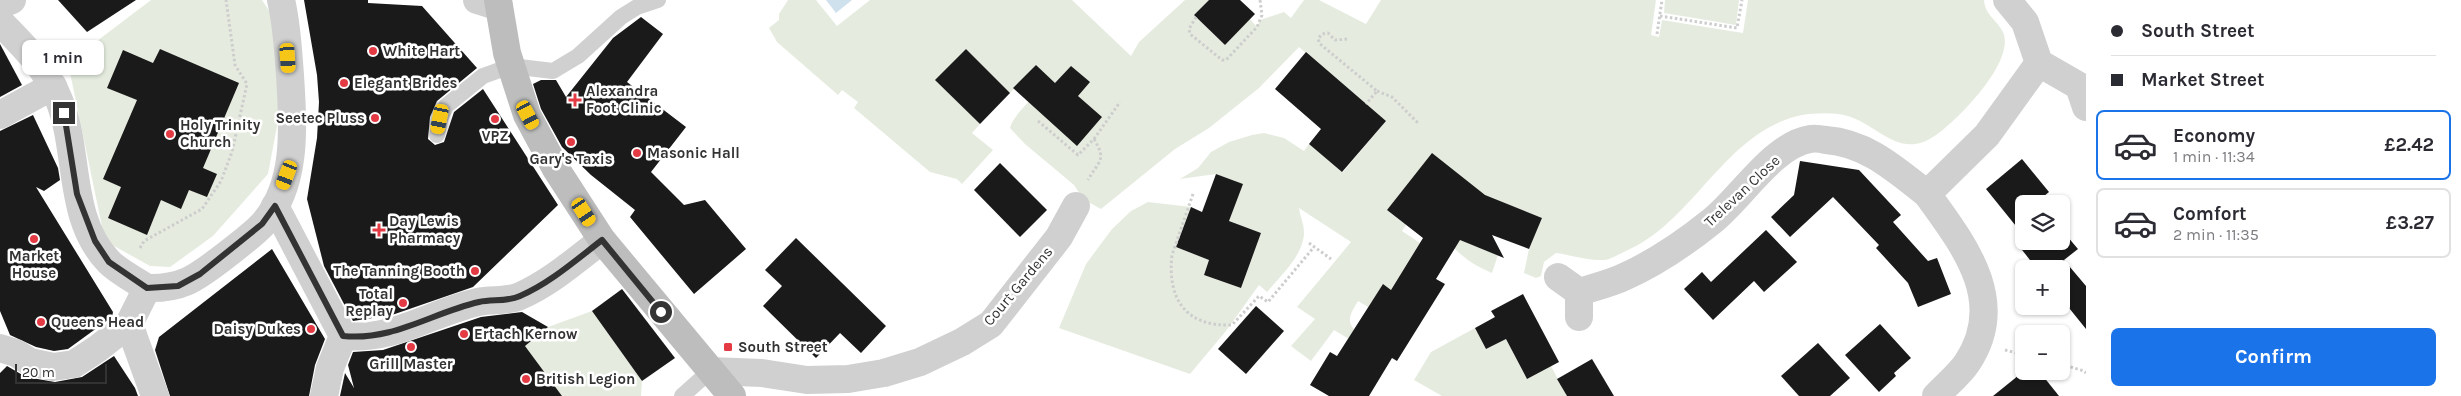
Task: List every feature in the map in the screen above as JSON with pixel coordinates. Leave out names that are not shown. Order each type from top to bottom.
[{"type":"street","points":[[0,4],[12,0]]},
{"type":"street","points":[[0,22],[28,50],[53,86],[67,125],[77,194],[95,241],[109,262],[147,288],[178,286],[200,274],[262,224],[275,206],[287,175],[293,136],[287,42],[281,0]]},
{"type":"street","points":[[2007,0],[2025,22],[2039,63],[2080,86],[2086,107]]},
{"type":"street","points":[[491,2],[528,115],[556,169],[602,240],[732,396]]},
{"type":"street","points":[[1927,194],[1987,135],[2039,63]]},
{"type":"street","points":[[0,115],[53,86]]},
{"type":"street","name":"Trelevan Close","points":[[1572,295],[1625,277],[1662,257],[1732,204],[1764,168],[1785,151],[1811,139],[1847,142],[1861,147],[1886,162],[1927,194],[1958,236],[1977,273],[1983,296],[1984,319],[1978,342],[1967,363],[1936,396]]},
{"type":"street","name":"Court Gardens","points":[[710,370],[762,373],[807,380],[848,379],[884,373],[920,362],[962,342],[991,324],[1059,237],[1080,195]]},
{"type":"street","points":[[275,206],[343,336],[330,368],[324,396]]},
{"type":"street","points":[[343,336],[363,338],[383,336],[479,302],[498,301],[524,294],[544,284],[602,240]]},
{"type":"street","points":[[0,348],[16,353],[30,362],[53,367],[74,364],[129,324],[147,288]]},
{"type":"street","points":[[129,324],[155,396]]},
{"type":"lane","points":[[437,135],[440,119],[446,106],[484,76],[512,66],[553,71],[578,56],[621,17],[637,7],[658,0]]},
{"type":"lane","points":[[682,396],[710,370]]},
{"type":"path","points":[[144,241],[202,209],[221,180],[232,152],[247,84],[235,65],[226,0]]},
{"type":"path","points":[[1196,17],[1189,29],[1190,34],[1222,60],[1226,60],[1257,27],[1262,16],[1260,0]]},
{"type":"path","points":[[1657,34],[1662,0]]},
{"type":"path","points":[[1660,16],[1737,28],[1742,0]]},
{"type":"path","points":[[1347,39],[1335,40],[1328,33],[1322,34],[1318,39],[1320,44],[1376,91],[1392,97],[1418,124]]},
{"type":"path","points":[[1366,104],[1376,91]]},
{"type":"path","points":[[1038,121],[1078,155],[1094,139],[1120,102]]},
{"type":"path","points":[[1080,195],[1102,160],[1102,153],[1094,139]]},
{"type":"path","points":[[1193,194],[1172,255],[1171,264],[1174,294],[1180,305],[1192,316],[1216,324],[1232,326],[1259,296],[1268,302],[1314,247]]},
{"type":"path","points":[[1309,244],[1331,259]]},
{"type":"path","points":[[2070,366],[2084,370],[2086,373]]},
{"type":"shaded area","points":[[151,0],[262,0],[272,15],[283,94],[268,174],[213,236],[170,267],[150,266],[105,241],[68,63]]},
{"type":"shaded area","points":[[788,0],[816,0],[837,26],[870,0],[1072,0],[1131,56],[1139,42],[1185,0],[1209,0],[1194,15],[1225,45],[1250,19],[1257,27],[1260,20],[1284,12],[1291,18],[1304,0],[1319,0],[1366,24],[1381,0],[1656,0],[1651,35],[1659,37],[1662,20],[1743,33],[1748,0],[1984,0],[1989,14],[2003,32],[2005,44],[2001,58],[1983,89],[1958,117],[1924,142],[1912,144],[1892,140],[1862,122],[1839,114],[1820,113],[1802,115],[1775,124],[1752,139],[1731,157],[1672,219],[1650,237],[1626,251],[1605,260],[1586,259],[1556,253],[1544,262],[1541,276],[1536,278],[1524,273],[1529,249],[1542,218],[1486,196],[1467,243],[1498,255],[1492,273],[1481,268],[1454,248],[1429,158],[1387,210],[1406,225],[1402,231],[1420,243],[1391,290],[1383,285],[1368,307],[1358,301],[1350,319],[1351,326],[1354,329],[1349,339],[1334,330],[1311,361],[1291,346],[1315,319],[1297,307],[1351,242],[1299,208],[1304,232],[1296,257],[1267,292],[1259,285],[1226,331],[1190,374],[1059,328],[1086,264],[1112,229],[1131,211],[1148,202],[1191,207],[1176,247],[1209,260],[1204,275],[1241,288],[1261,233],[1229,221],[1242,184],[1216,174],[1180,179],[1198,168],[1211,152],[1229,142],[1264,133],[1284,138],[1304,151],[1309,144],[1343,172],[1386,121],[1299,47],[1259,88],[1209,128],[1175,149],[1101,209],[1083,199],[1074,185],[1025,144],[1010,128],[1021,110],[1050,79],[1036,65],[1010,93],[966,49],[936,80],[980,124],[972,133],[993,150],[962,184],[957,179],[930,172],[854,108],[858,102],[842,90],[838,95],[777,42],[769,28],[779,20],[779,14]]},
{"type":"shaded area","points":[[1665,0],[1739,0],[1736,25],[1664,13]]},
{"type":"shaded area","points":[[592,311],[642,381],[641,396],[562,396],[525,346],[548,327]]},
{"type":"shaded area","points":[[1475,328],[1486,349],[1506,339],[1527,379],[1551,366],[1567,396],[1442,396],[1414,380],[1431,352]]},
{"type":"water","points":[[826,0],[852,0],[836,13]]},
{"type":"building","points":[[58,0],[136,0],[87,32]]},
{"type":"building","points":[[304,0],[368,0],[368,3],[422,6],[477,68],[437,101],[430,117],[428,139],[435,145],[444,142],[454,112],[483,89],[558,205],[473,287],[392,315],[353,321],[324,266],[307,199],[317,138],[319,102],[317,75]]},
{"type":"building","points":[[1209,0],[1240,0],[1255,14],[1225,45],[1194,15]]},
{"type":"building","points":[[641,17],[663,34],[627,82],[686,127],[651,172],[684,205],[705,200],[746,249],[694,294],[630,217],[635,210],[591,175],[562,147],[541,109],[533,84],[541,80],[556,80],[566,97],[613,38]]},
{"type":"building","points":[[0,44],[22,85],[0,97]]},
{"type":"building","name":"Holy Trinity Church","points":[[160,49],[239,83],[203,168],[217,174],[207,197],[189,190],[181,209],[161,200],[147,235],[108,218],[121,187],[103,179],[137,100],[107,88],[123,50],[153,63]]},
{"type":"building","points":[[966,49],[1010,93],[980,124],[935,80]]},
{"type":"building","points":[[1306,52],[1386,121],[1342,172],[1309,144],[1321,129],[1275,89]]},
{"type":"building","points":[[1036,65],[1055,83],[1071,66],[1090,82],[1078,96],[1102,117],[1077,146],[1013,88]]},
{"type":"building","points":[[33,115],[58,168],[60,180],[44,191],[36,187],[113,312],[112,317],[68,349],[54,351],[36,347],[10,335],[0,311],[0,131]]},
{"type":"building","points":[[1432,153],[1485,195],[1542,218],[1529,249],[1492,235],[1504,258],[1460,240],[1436,279],[1445,284],[1397,361],[1392,358],[1369,396],[1329,396],[1310,385],[1330,352],[1337,356],[1383,284],[1391,290],[1423,238],[1387,210]]},
{"type":"building","points":[[2022,159],[2049,192],[2045,195],[2015,195],[2015,225],[1986,189]]},
{"type":"building","points":[[1800,161],[1859,170],[1901,215],[1893,222],[1928,261],[1937,258],[1951,294],[1918,307],[1908,283],[1876,248],[1879,245],[1833,197],[1790,237],[1771,217],[1794,195]]},
{"type":"building","points":[[1000,163],[1047,210],[1020,237],[974,190]]},
{"type":"building","points":[[1216,174],[1243,184],[1229,221],[1261,233],[1241,288],[1204,275],[1209,260],[1176,247],[1191,207],[1202,212]]},
{"type":"building","points":[[1766,230],[1797,262],[1764,292],[1754,281],[1713,320],[1684,289],[1702,272],[1711,282]]},
{"type":"building","points":[[796,238],[886,326],[861,353],[840,333],[816,358],[763,306],[782,286],[765,270]]},
{"type":"building","points":[[2070,240],[2078,249],[2064,260],[2030,260],[2022,250],[2070,250]]},
{"type":"building","points":[[272,249],[325,339],[315,365],[309,396],[170,396],[155,350],[159,337]]},
{"type":"building","points":[[2070,267],[2086,286],[2086,329],[2070,309]]},
{"type":"building","points":[[622,289],[675,358],[642,381],[592,311]]},
{"type":"building","points":[[1523,294],[1559,362],[1527,379],[1506,339],[1486,349],[1475,328],[1495,317],[1491,311]]},
{"type":"building","points":[[1256,306],[1284,331],[1246,374],[1218,349]]},
{"type":"building","points":[[522,312],[548,327],[525,346],[562,396],[340,396],[345,373],[354,388],[348,365],[353,352],[383,350],[481,317]]},
{"type":"building","points":[[1880,324],[1911,358],[1894,373],[1896,376],[1879,392],[1845,355]]},
{"type":"building","points":[[1818,343],[1850,378],[1830,396],[1799,396],[1781,376]]},
{"type":"building","points":[[114,356],[135,388],[138,396],[0,396],[0,373],[7,366],[26,377],[55,382],[82,377]]},
{"type":"building","points":[[1592,359],[1614,396],[1567,396],[1557,379]]},
{"type":"building","points":[[2015,378],[2015,380],[2046,380],[2059,396],[1993,396]]},
{"type":"place","name":"White Hart","points":[[373,51]]},
{"type":"place","name":"Elegant Brides","points":[[344,83]]},
{"type":"place","name":"Alexandra Foot Clinic","points":[[575,100]]},
{"type":"place","name":"Seetec Pluss","points":[[375,118]]},
{"type":"place","name":"VPZ","points":[[495,119]]},
{"type":"place","name":"Holy Trinity Church","points":[[170,134]]},
{"type":"place","name":"Gary's Taxis","points":[[571,142]]},
{"type":"place","name":"Masonic Hall","points":[[637,153]]},
{"type":"place","name":"Day Lewis Pharmacy","points":[[379,230]]},
{"type":"place","name":"Market House","points":[[34,239]]},
{"type":"place","name":"The Tanning Booth","points":[[475,271]]},
{"type":"place","name":"Total Replay","points":[[403,303]]},
{"type":"place","name":"Queens Head","points":[[41,322]]},
{"type":"place","name":"Daisy Dukes","points":[[311,329]]},
{"type":"place","name":"Ertach Kernow","points":[[464,334]]},
{"type":"place","name":"Grill Master","points":[[411,347]]},
{"type":"place","name":"South Street","points":[[728,347]]},
{"type":"place","name":"British Legion","points":[[526,379]]},
{"type":"route","points":[[64,113],[77,194],[95,241],[109,262],[147,288],[178,286],[200,274],[262,224],[275,206],[343,336],[363,338],[383,336],[479,302],[518,297],[544,284],[602,240],[661,312]]}]
